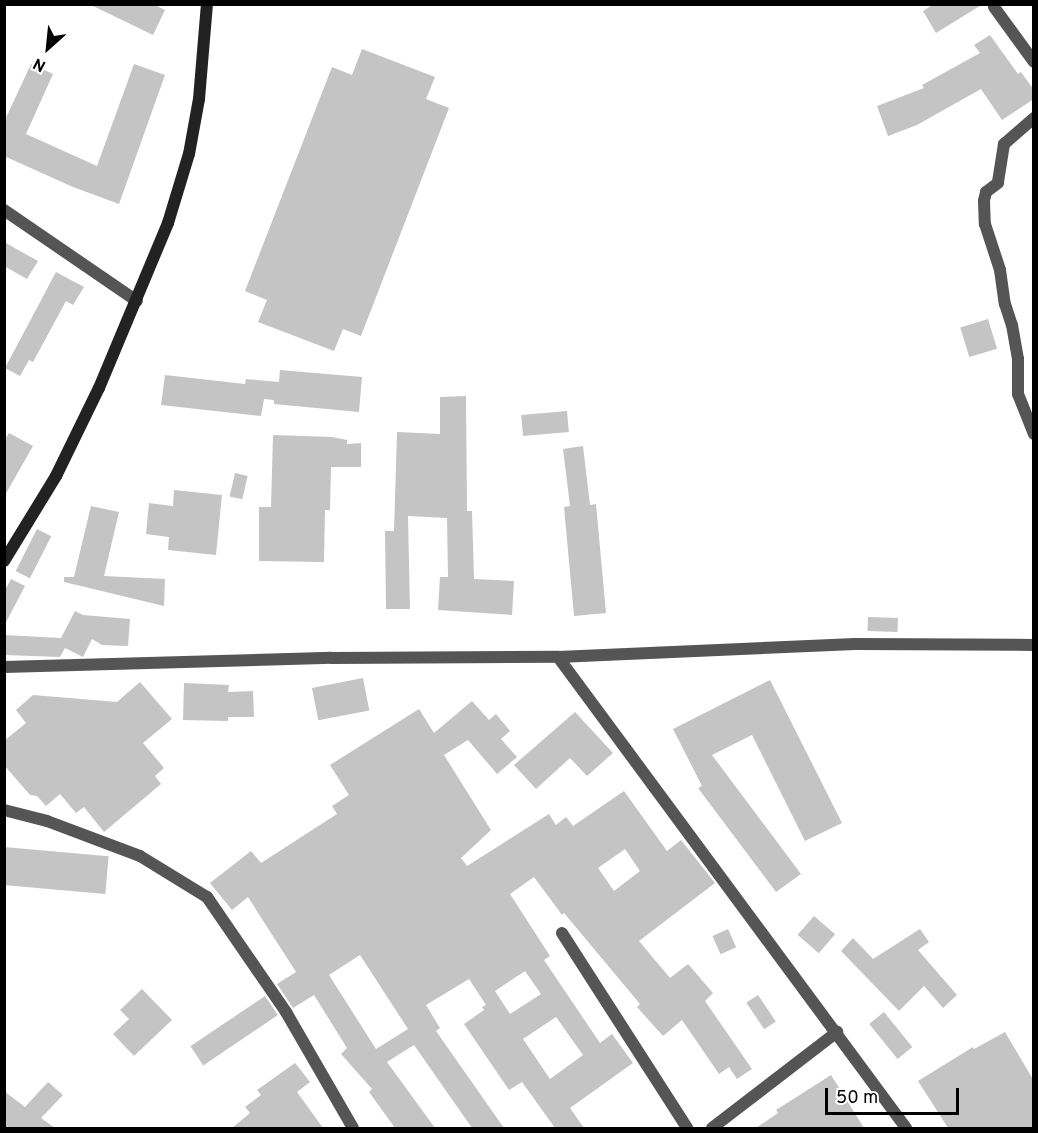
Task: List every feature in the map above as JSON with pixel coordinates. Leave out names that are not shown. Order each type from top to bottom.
[{"type":"street","points":[[4,561],[56,476],[99,388],[168,223],[189,154],[206,45],[207,4]]},
{"type":"street","points":[[994,7],[1034,62]]},
{"type":"street","points":[[1034,118],[1004,144],[998,183],[986,192],[984,201],[985,224],[1000,270],[1018,359],[1018,394],[1034,434]]},
{"type":"street","points":[[4,210],[137,301]]},
{"type":"street","points":[[4,667],[332,658],[558,657],[855,644],[1034,645]]},
{"type":"street","points":[[558,657],[906,1128]]},
{"type":"street","points":[[4,810],[47,821],[140,856],[207,897],[286,1012],[353,1128]]},
{"type":"street","points":[[562,933],[687,1128]]},
{"type":"street","points":[[712,1128],[837,1032]]},
{"type":"building","points":[[89,4],[153,4],[165,10],[153,35]]},
{"type":"building","points":[[934,4],[983,4],[936,33],[923,11]]},
{"type":"building","points":[[990,35],[1018,74],[1021,72],[1034,90],[1034,99],[1002,120],[981,89],[917,125],[888,136],[877,106],[924,88],[922,85],[980,53],[974,45]]},
{"type":"building","points":[[362,49],[435,77],[426,99],[449,108],[361,336],[343,329],[334,351],[258,322],[267,300],[245,291],[332,67],[352,75]]},
{"type":"building","points":[[31,64],[53,74],[26,134],[97,166],[134,64],[165,75],[119,204],[73,187],[4,156],[4,122]]},
{"type":"building","points":[[4,242],[38,261],[27,279],[4,266]]},
{"type":"building","points":[[56,272],[84,287],[73,305],[66,301],[33,362],[29,360],[20,376],[5,368]]},
{"type":"building","points":[[988,319],[997,349],[969,357],[960,327]]},
{"type":"building","points":[[280,370],[362,377],[359,412],[274,404],[274,400],[264,399],[261,416],[161,405],[165,375],[245,384],[246,379],[279,382]]},
{"type":"building","points":[[466,396],[467,511],[472,511],[474,579],[514,581],[512,615],[438,610],[440,577],[448,577],[447,518],[408,516],[410,609],[386,609],[385,531],[394,531],[397,432],[440,434],[440,397]]},
{"type":"building","points":[[567,411],[569,432],[523,436],[521,415]]},
{"type":"building","points":[[9,433],[33,446],[4,497],[4,441]]},
{"type":"building","points":[[273,435],[332,437],[347,440],[347,444],[361,443],[361,467],[331,467],[330,510],[325,510],[324,562],[259,561],[259,507],[271,507]]},
{"type":"building","points":[[583,446],[590,505],[596,504],[606,613],[574,616],[564,507],[570,506],[563,449]]},
{"type":"building","points":[[235,473],[248,476],[242,499],[230,496]]},
{"type":"building","points":[[174,490],[222,495],[216,555],[168,550],[169,537],[146,534],[149,503],[173,506]]},
{"type":"building","points":[[91,506],[119,512],[104,576],[165,579],[164,606],[64,582],[64,577],[74,577]]},
{"type":"building","points":[[37,529],[51,536],[30,578],[16,571]]},
{"type":"building","points":[[11,579],[25,586],[4,626],[4,592]]},
{"type":"building","points":[[75,611],[83,615],[130,619],[128,646],[102,645],[92,639],[83,657],[65,648],[60,657],[4,655],[4,635],[61,638]]},
{"type":"building","points":[[868,617],[898,618],[897,632],[868,631]]},
{"type":"building","points":[[363,678],[369,710],[318,720],[312,688]]},
{"type":"building","points":[[770,680],[842,823],[805,841],[752,735],[712,755],[801,874],[776,892],[698,788],[702,786],[673,729]]},
{"type":"building","points":[[140,682],[172,719],[143,743],[164,768],[155,776],[161,784],[104,832],[84,807],[76,813],[60,794],[46,806],[37,796],[30,795],[4,765],[4,741],[26,723],[16,710],[33,695],[117,702]]},
{"type":"building","points":[[184,683],[229,685],[228,692],[253,691],[254,717],[228,717],[228,721],[183,720]]},
{"type":"building","points":[[472,701],[489,720],[496,714],[510,731],[501,739],[517,757],[497,774],[468,740],[444,755],[491,830],[461,858],[467,866],[549,814],[556,825],[566,817],[573,826],[624,791],[667,851],[681,840],[715,883],[639,941],[670,978],[688,964],[713,993],[705,1001],[752,1069],[737,1079],[729,1067],[719,1074],[682,1020],[663,1036],[637,1007],[640,1004],[564,913],[562,915],[534,877],[510,894],[550,956],[544,960],[600,1043],[612,1034],[633,1063],[570,1108],[584,1128],[555,1128],[522,1082],[509,1090],[464,1024],[484,1010],[482,1007],[486,1005],[469,979],[426,1005],[440,1028],[436,1031],[504,1128],[472,1128],[414,1045],[387,1062],[435,1128],[395,1128],[369,1092],[372,1089],[341,1054],[347,1048],[314,995],[293,1008],[277,984],[296,972],[248,897],[232,910],[210,883],[251,851],[261,863],[337,814],[332,806],[349,795],[330,765],[419,709],[434,733]],"holes":[[[625,849],[640,871],[614,891],[598,868]],[[360,955],[408,1029],[376,1049],[329,975]],[[525,971],[541,994],[510,1014],[495,991]],[[556,1017],[583,1055],[550,1079],[523,1039]]]},
{"type":"building","points":[[575,712],[613,753],[587,776],[570,758],[536,789],[514,765]]},
{"type":"building","points":[[4,847],[109,856],[105,894],[4,885]]},
{"type":"building","points":[[814,916],[835,934],[819,953],[798,935]]},
{"type":"building","points":[[728,929],[736,947],[721,954],[712,936]]},
{"type":"building","points":[[920,929],[929,942],[918,950],[957,995],[943,1008],[924,986],[899,1011],[841,951],[853,938],[873,959]]},
{"type":"building","points":[[142,989],[172,1020],[134,1056],[113,1034],[129,1019],[120,1010]]},
{"type":"building","points":[[758,995],[776,1022],[764,1029],[746,1003]]},
{"type":"building","points":[[265,996],[278,1015],[203,1065],[190,1046]]},
{"type":"building","points":[[884,1012],[912,1047],[898,1059],[869,1024]]},
{"type":"building","points":[[1005,1032],[1034,1081],[1034,1128],[948,1128],[918,1081],[973,1047],[974,1049]]},
{"type":"building","points":[[295,1063],[310,1082],[297,1092],[323,1128],[232,1128],[250,1113],[245,1107],[261,1095],[257,1090]]},
{"type":"building","points":[[831,1075],[864,1128],[756,1128],[778,1113],[776,1110]]},
{"type":"building","points":[[48,1082],[63,1095],[41,1118],[55,1128],[4,1128],[4,1091],[25,1107]]}]
